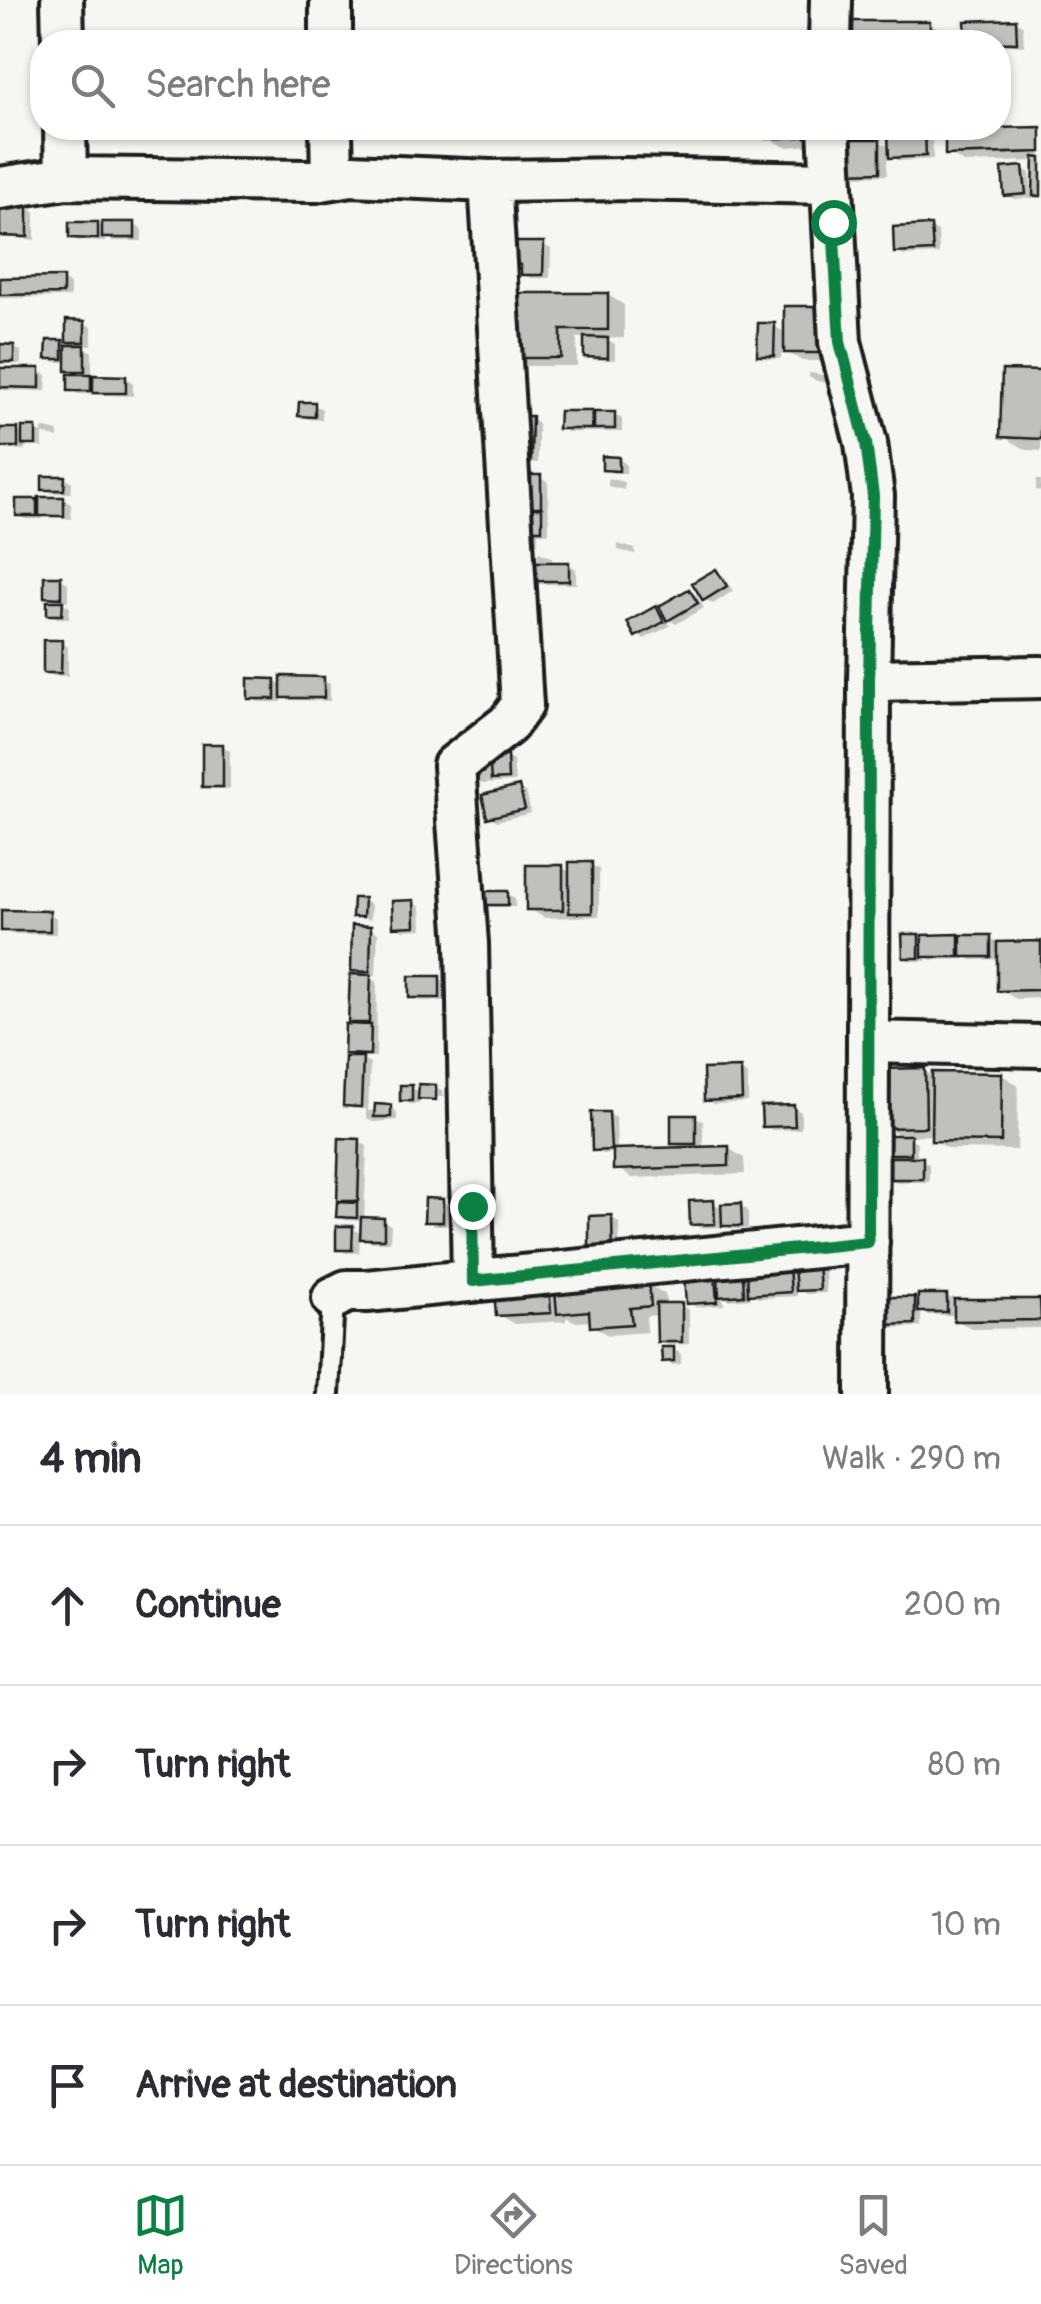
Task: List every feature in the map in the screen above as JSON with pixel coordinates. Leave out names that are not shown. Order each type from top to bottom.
[{"type":"street","points":[[62,0],[62,30]]},
{"type":"street","points":[[331,0],[331,30]]},
{"type":"street","points":[[830,30],[831,0]]},
{"type":"street","points":[[65,140],[66,178]]},
{"type":"street","points":[[331,140],[332,178]]},
{"type":"street","points":[[830,140],[840,342],[866,443],[873,496],[867,1394]]},
{"type":"street","points":[[0,188],[66,178],[315,182],[351,174],[490,181],[624,178],[831,182]]},
{"type":"street","points":[[473,1281],[467,944],[454,766],[508,724],[522,705],[490,181]]},
{"type":"street","points":[[869,680],[1041,677]]},
{"type":"street","points":[[868,1042],[1041,1046]]},
{"type":"street","points":[[333,1298],[347,1291],[868,1242]]},
{"type":"lane","points":[[328,1394],[333,1298]]},
{"type":"building","points":[[1016,19],[1017,43],[1011,43],[1011,30],[965,30],[965,21]]},
{"type":"building","points":[[842,21],[930,21],[930,30],[842,30]]},
{"type":"building","points":[[1041,127],[1041,152],[945,155],[945,140],[1011,140],[1011,128]]},
{"type":"building","points":[[844,140],[880,140],[880,172],[845,173]]},
{"type":"building","points":[[888,140],[925,140],[926,156],[889,158]]},
{"type":"building","points":[[1034,157],[1041,158],[1041,196],[1033,196]]},
{"type":"building","points":[[1023,166],[1026,194],[1004,196],[1002,168]]},
{"type":"building","points":[[0,205],[28,205],[28,237],[0,236]]},
{"type":"building","points":[[69,222],[98,222],[98,239],[69,238]]},
{"type":"building","points":[[102,222],[135,222],[135,238],[102,238]]},
{"type":"building","points":[[931,225],[933,251],[894,253],[893,227]]},
{"type":"building","points":[[506,242],[544,242],[543,275],[521,275],[521,265],[506,264]]},
{"type":"building","points":[[63,277],[63,294],[0,295],[0,278]]},
{"type":"building","points":[[508,293],[608,293],[608,330],[561,330],[561,358],[508,358]]},
{"type":"building","points":[[784,306],[819,306],[819,353],[784,353]]},
{"type":"building","points":[[66,320],[85,321],[85,342],[66,342]]},
{"type":"building","points":[[758,323],[775,323],[774,356],[757,356]]},
{"type":"building","points":[[584,337],[608,338],[608,358],[584,357]]},
{"type":"building","points":[[47,340],[63,340],[63,359],[46,359]]},
{"type":"building","points":[[0,344],[14,345],[14,362],[0,362]]},
{"type":"building","points":[[66,345],[85,345],[85,371],[66,371]]},
{"type":"building","points":[[0,368],[40,368],[40,388],[0,387]]},
{"type":"building","points":[[1002,370],[1041,371],[1041,439],[1000,437]]},
{"type":"building","points":[[68,374],[91,374],[91,391],[68,391]]},
{"type":"building","points":[[93,375],[126,376],[126,393],[93,393]]},
{"type":"building","points":[[299,402],[315,402],[315,417],[298,416]]},
{"type":"building","points":[[559,411],[592,411],[592,429],[558,429]]},
{"type":"building","points":[[594,412],[615,412],[615,429],[594,429]]},
{"type":"building","points":[[514,416],[532,416],[531,460],[513,460]]},
{"type":"building","points":[[22,427],[36,427],[36,445],[22,445]]},
{"type":"building","points":[[0,428],[18,428],[18,447],[0,447]]},
{"type":"building","points":[[602,456],[619,457],[619,471],[602,470]]},
{"type":"building","points":[[518,475],[541,475],[541,507],[518,507]]},
{"type":"building","points":[[42,476],[65,476],[64,490],[42,490]]},
{"type":"building","points":[[39,497],[64,497],[64,516],[39,516]]},
{"type":"building","points":[[16,499],[37,499],[37,516],[16,516]]},
{"type":"building","points":[[518,508],[542,508],[542,530],[518,530]]},
{"type":"building","points":[[521,562],[569,562],[569,581],[521,581]]},
{"type":"building","points":[[716,569],[727,586],[703,601],[692,583]]},
{"type":"building","points":[[44,576],[61,576],[61,598],[44,597]]},
{"type":"building","points":[[689,589],[698,603],[667,621],[659,606]]},
{"type":"building","points":[[47,601],[63,601],[62,615],[47,615]]},
{"type":"building","points":[[656,606],[664,622],[635,637],[627,622]]},
{"type":"building","points":[[43,640],[62,640],[61,673],[43,673]]},
{"type":"building","points":[[281,676],[324,677],[324,698],[281,698]]},
{"type":"building","points":[[248,678],[275,679],[275,699],[248,699]]},
{"type":"building","points":[[202,744],[223,744],[223,787],[202,787]]},
{"type":"building","points":[[507,754],[508,779],[491,780],[489,755]]},
{"type":"building","points":[[519,786],[525,809],[487,818],[482,795]]},
{"type":"building","points":[[569,862],[592,862],[592,913],[569,913]]},
{"type":"building","points":[[526,865],[563,865],[563,910],[526,910]]},
{"type":"building","points":[[481,891],[508,891],[508,905],[481,905]]},
{"type":"building","points":[[353,898],[364,898],[363,917],[352,917]]},
{"type":"building","points":[[414,900],[415,926],[393,927],[392,901]]},
{"type":"building","points":[[1,910],[50,911],[50,931],[1,931]]},
{"type":"building","points":[[352,925],[371,926],[370,972],[351,971]]},
{"type":"building","points":[[902,934],[919,934],[919,958],[903,958]]},
{"type":"building","points":[[959,934],[959,957],[922,957],[922,935]]},
{"type":"building","points":[[961,935],[991,935],[991,957],[961,957]]},
{"type":"building","points":[[1041,941],[1041,990],[997,991],[997,942]]},
{"type":"building","points":[[350,974],[371,975],[369,1023],[348,1023]]},
{"type":"building","points":[[409,976],[440,976],[440,998],[409,998]]},
{"type":"building","points":[[345,1024],[371,1025],[370,1055],[344,1054]]},
{"type":"building","points":[[345,1057],[363,1057],[361,1107],[343,1106]]},
{"type":"building","points":[[741,1068],[742,1099],[704,1101],[703,1069]]},
{"type":"building","points":[[925,1068],[926,1127],[883,1128],[882,1069]]},
{"type":"building","points":[[932,1072],[1002,1073],[1001,1142],[931,1141]]},
{"type":"building","points":[[419,1084],[436,1085],[436,1100],[418,1099]]},
{"type":"building","points":[[400,1085],[412,1085],[412,1101],[400,1101]]},
{"type":"building","points":[[375,1104],[391,1105],[391,1117],[374,1117]]},
{"type":"building","points":[[794,1105],[795,1126],[762,1127],[761,1106]]},
{"type":"building","points":[[591,1112],[609,1112],[611,1150],[592,1151]]},
{"type":"building","points":[[671,1115],[696,1115],[696,1144],[671,1144]]},
{"type":"building","points":[[884,1135],[911,1135],[911,1154],[884,1154]]},
{"type":"building","points":[[339,1138],[360,1139],[358,1201],[337,1201]]},
{"type":"building","points":[[729,1146],[729,1166],[613,1170],[613,1149]]},
{"type":"building","points":[[885,1157],[923,1157],[923,1179],[885,1179]]},
{"type":"building","points":[[425,1198],[443,1199],[443,1222],[424,1222]]},
{"type":"building","points":[[714,1200],[715,1224],[690,1225],[689,1201]]},
{"type":"building","points":[[337,1202],[357,1203],[357,1218],[336,1217]]},
{"type":"building","points":[[741,1203],[742,1226],[722,1226],[721,1204]]},
{"type":"building","points":[[612,1215],[613,1260],[589,1260],[589,1216]]},
{"type":"building","points":[[361,1217],[384,1218],[384,1239],[360,1239]]},
{"type":"building","points":[[336,1226],[353,1226],[352,1250],[336,1250]]},
{"type":"building","points":[[818,1263],[820,1290],[796,1291],[794,1265]]},
{"type":"building","points":[[789,1267],[791,1292],[748,1295],[747,1270]]},
{"type":"building","points":[[743,1273],[744,1295],[719,1297],[718,1274]]},
{"type":"building","points":[[715,1275],[717,1302],[686,1304],[684,1278]]},
{"type":"building","points":[[649,1282],[651,1306],[630,1308],[632,1324],[590,1327],[589,1311],[557,1314],[555,1290]]},
{"type":"building","points":[[549,1286],[551,1313],[496,1316],[494,1290]]},
{"type":"building","points":[[918,1294],[947,1294],[947,1312],[918,1312]]},
{"type":"building","points":[[879,1297],[915,1297],[915,1324],[879,1325]]},
{"type":"building","points":[[954,1299],[1040,1299],[1041,1320],[954,1321]]},
{"type":"building","points":[[656,1303],[682,1303],[682,1342],[657,1342]]},
{"type":"building","points":[[661,1347],[674,1347],[674,1361],[662,1362]]},
{"type":"route","points":[[472,1206],[473,1281],[868,1242],[873,496],[866,443],[840,342],[833,222]]}]
